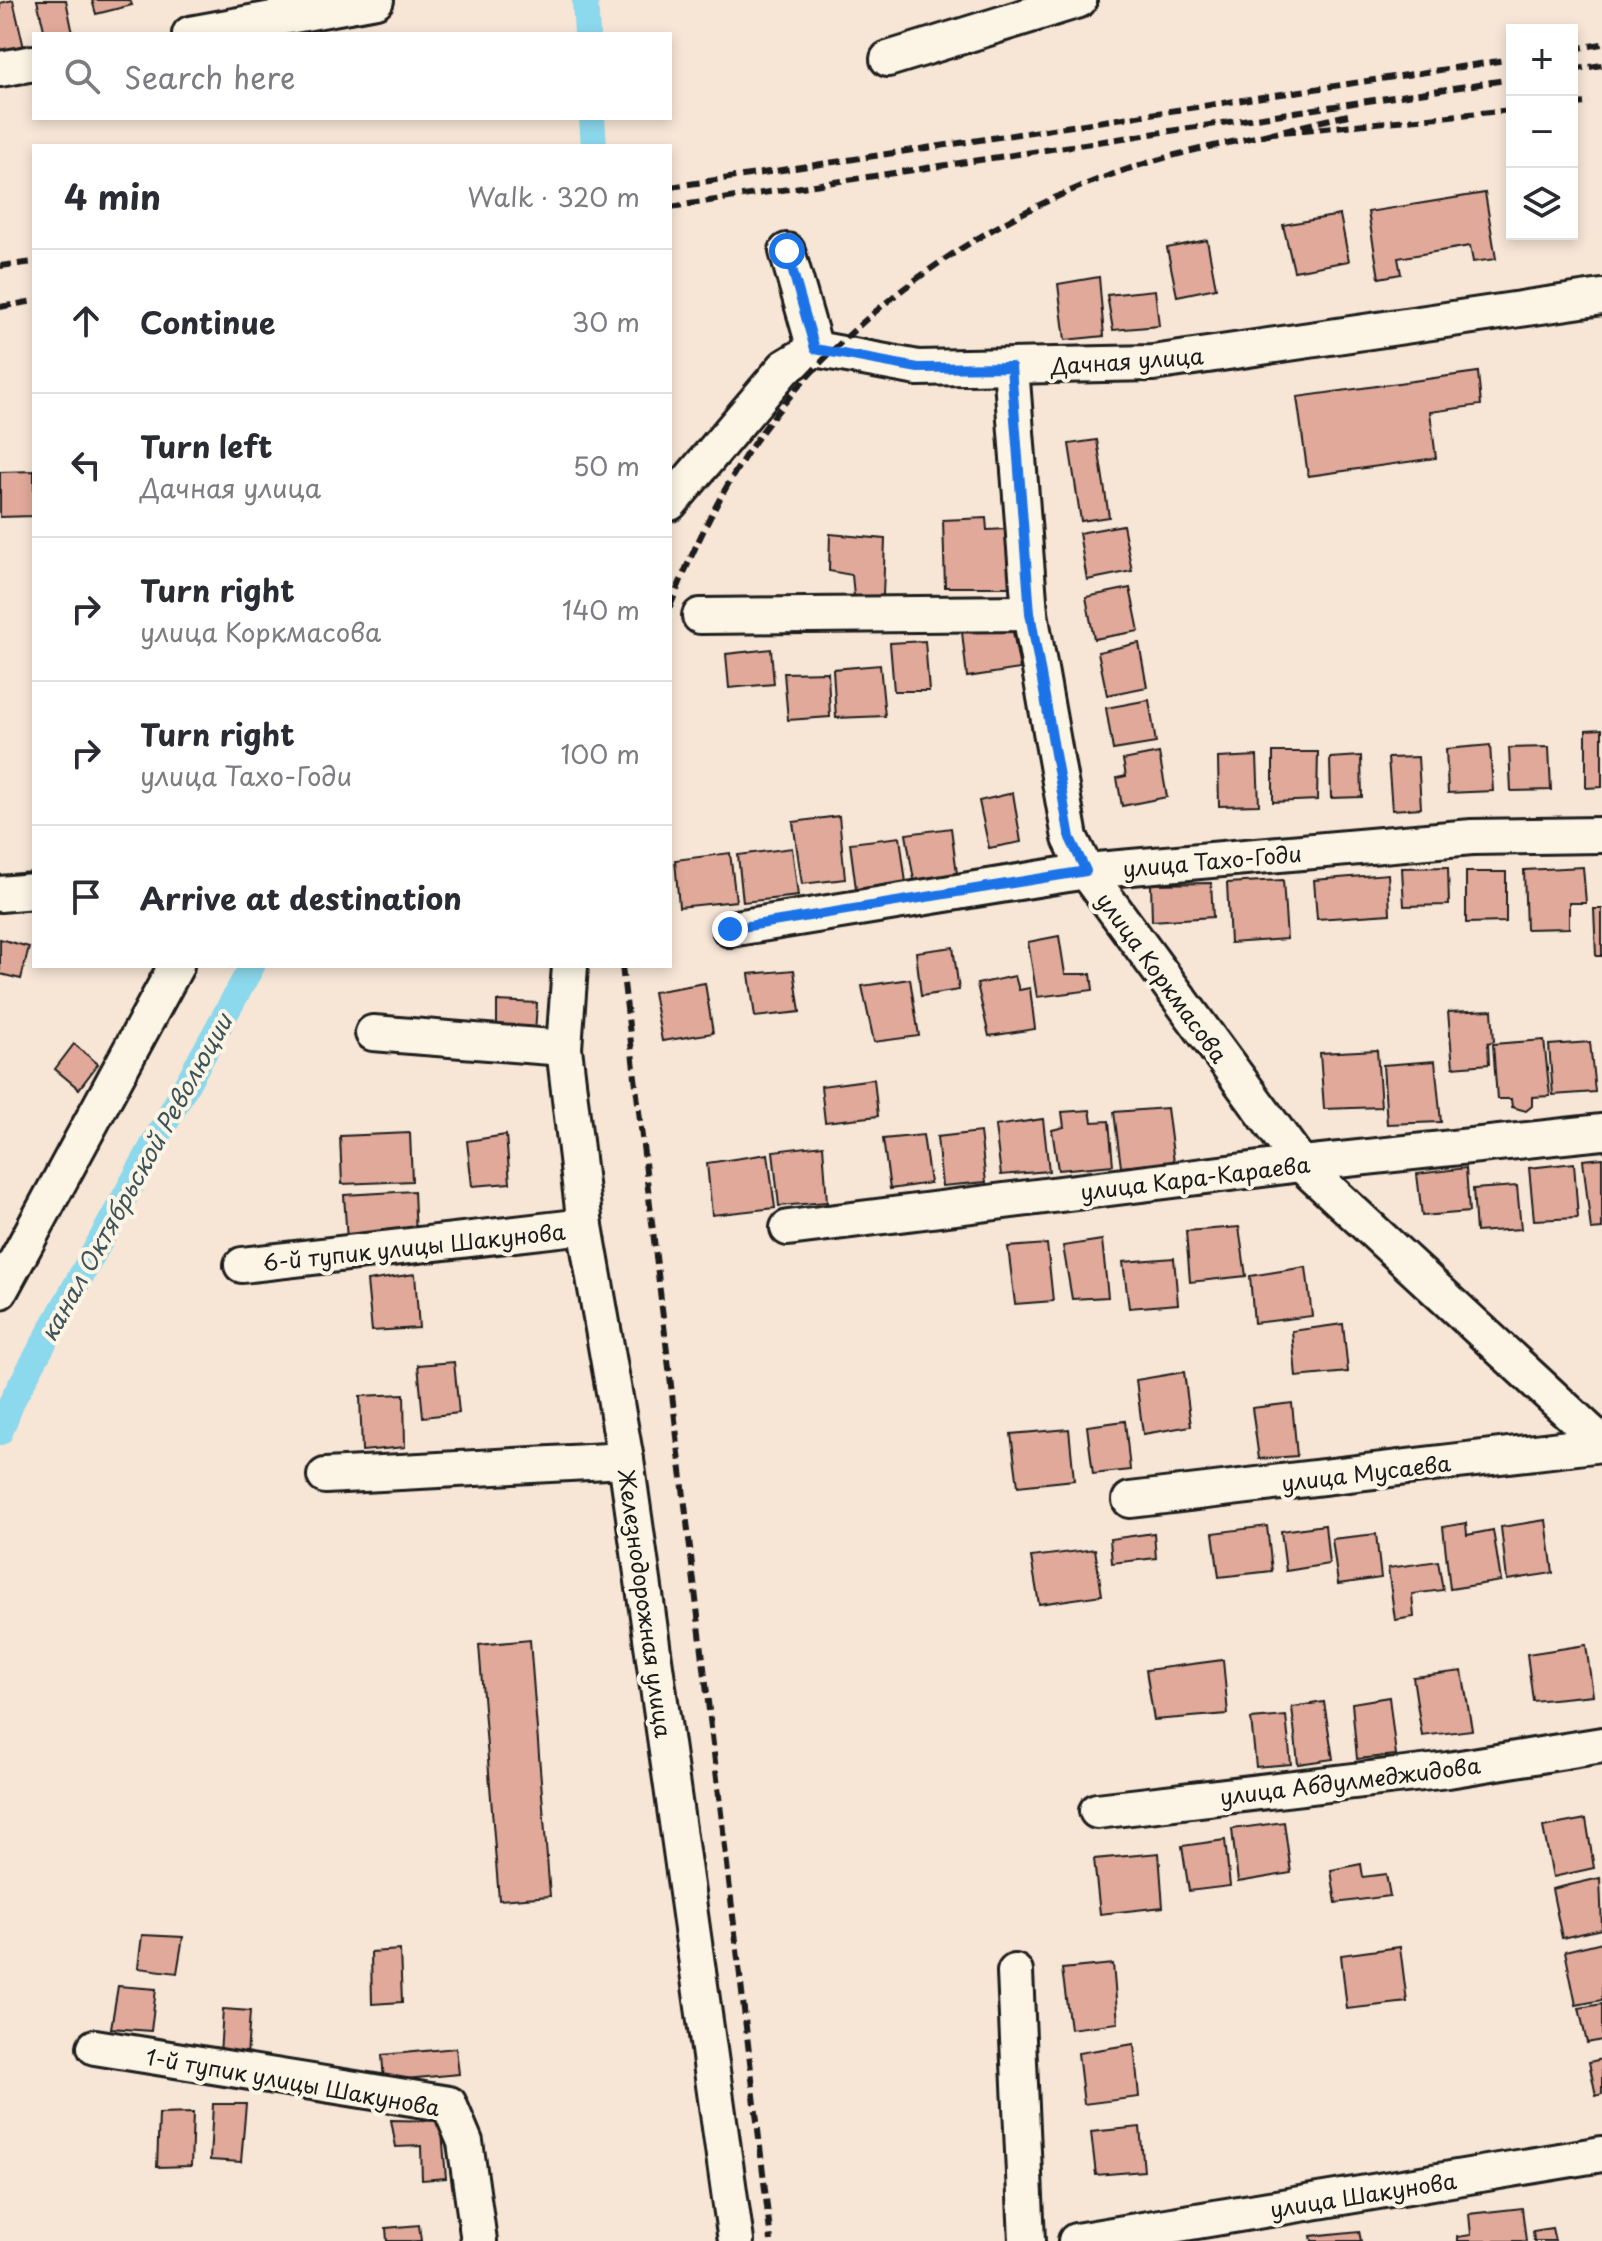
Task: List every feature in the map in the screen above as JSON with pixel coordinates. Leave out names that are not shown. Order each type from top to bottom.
[{"type":"street","points":[[201,32],[376,0]]},
{"type":"street","points":[[888,59],[1079,0]]},
{"type":"street","points":[[0,69],[32,63]]},
{"type":"street","points":[[672,501],[785,367],[815,349],[787,251]]},
{"type":"street","name":"Дачная улица","points":[[815,349],[918,368],[1153,363],[1602,297]]},
{"type":"street","name":"улица Коркмасова","points":[[1011,367],[1030,613],[1070,838],[1086,871],[1301,1164],[1602,1443]]},
{"type":"street","points":[[700,616],[1030,613]]},
{"type":"street","name":"улица Тахо-Годи","points":[[730,929],[1086,871],[1472,837],[1602,835]]},
{"type":"street","points":[[0,894],[32,891]]},
{"type":"street","points":[[0,1291],[175,968]]},
{"type":"street","name":"Железнодорожная улица","points":[[570,968],[564,1048],[585,1226],[626,1460],[736,2241]]},
{"type":"street","points":[[373,1033],[564,1048]]},
{"type":"street","name":"улица Кара-Караева","points":[[788,1228],[1301,1164],[1602,1132]]},
{"type":"street","name":"6-й тупик улицы Шакунова","points":[[242,1265],[585,1226]]},
{"type":"street","name":"улица Мусаева","points":[[1130,1500],[1602,1443]]},
{"type":"street","points":[[325,1476],[626,1460]]},
{"type":"street","name":"улица Абдулмеджидова","points":[[1097,1811],[1448,1770],[1602,1745]]},
{"type":"street","points":[[1015,1972],[1027,2241]]},
{"type":"street","name":"1-й тупик улицы Шакунова","points":[[95,2047],[449,2104],[465,2142],[479,2241]]},
{"type":"street","name":"улица Шакунова","points":[[1076,2241],[1602,2154]]},
{"type":"building","points":[[13,0],[24,48],[0,54],[0,3]]},
{"type":"building","points":[[37,0],[66,0],[73,32],[45,32]]},
{"type":"building","points":[[92,0],[130,0],[132,5],[96,14]]},
{"type":"building","points":[[1485,193],[1496,259],[1473,262],[1470,246],[1398,258],[1401,274],[1379,278],[1368,212]]},
{"type":"building","points":[[1340,215],[1349,261],[1294,271],[1283,225]]},
{"type":"building","points":[[1207,240],[1216,288],[1177,296],[1167,248]]},
{"type":"building","points":[[1099,277],[1104,336],[1065,340],[1058,284]]},
{"type":"building","points":[[1155,290],[1159,326],[1113,330],[1107,295]]},
{"type":"building","points":[[1478,372],[1481,405],[1430,412],[1436,458],[1308,476],[1297,397]]},
{"type":"building","points":[[1097,440],[1109,517],[1081,521],[1069,444]]},
{"type":"building","points":[[32,471],[32,516],[0,517],[0,472]]},
{"type":"building","points":[[986,518],[987,530],[1008,529],[1009,587],[945,587],[943,520]]},
{"type":"building","points":[[1123,525],[1132,571],[1087,580],[1079,533]]},
{"type":"building","points":[[830,534],[885,539],[883,596],[854,596],[852,575],[829,571]]},
{"type":"building","points":[[1130,588],[1139,631],[1094,639],[1086,597]]},
{"type":"building","points":[[1012,626],[1020,669],[967,677],[962,632]]},
{"type":"building","points":[[925,641],[929,691],[894,691],[890,643]]},
{"type":"building","points":[[1139,643],[1147,687],[1107,695],[1098,652]]},
{"type":"building","points":[[771,649],[774,684],[729,688],[726,654]]},
{"type":"building","points":[[880,665],[885,716],[836,718],[833,669]]},
{"type":"building","points":[[828,672],[830,717],[788,720],[784,673]]},
{"type":"building","points":[[1149,700],[1156,743],[1113,750],[1106,708]]},
{"type":"building","points":[[1602,729],[1602,787],[1586,788],[1586,730]]},
{"type":"building","points":[[1490,745],[1493,791],[1448,793],[1446,749]]},
{"type":"building","points":[[1549,747],[1551,790],[1511,791],[1509,748]]},
{"type":"building","points":[[1273,752],[1318,752],[1317,800],[1273,802]]},
{"type":"building","points":[[1159,753],[1167,797],[1122,806],[1117,778],[1126,776],[1123,760]]},
{"type":"building","points":[[1257,756],[1259,805],[1219,806],[1218,758]]},
{"type":"building","points":[[1361,756],[1362,797],[1331,798],[1330,758]]},
{"type":"building","points":[[1418,757],[1421,808],[1392,810],[1388,758]]},
{"type":"building","points":[[1013,793],[1021,842],[989,848],[979,801]]},
{"type":"building","points":[[839,816],[845,879],[802,884],[793,822]]},
{"type":"building","points":[[951,828],[958,881],[915,886],[906,834]]},
{"type":"building","points":[[900,837],[906,883],[856,889],[850,843]]},
{"type":"building","points":[[792,848],[798,896],[743,902],[738,855]]},
{"type":"building","points":[[730,853],[736,901],[679,907],[675,860]]},
{"type":"building","points":[[1448,867],[1449,905],[1404,906],[1402,868]]},
{"type":"building","points":[[1583,867],[1586,903],[1569,903],[1569,928],[1526,929],[1524,870]]},
{"type":"building","points":[[1466,872],[1506,872],[1506,922],[1466,923]]},
{"type":"building","points":[[1388,874],[1390,914],[1317,919],[1314,880]]},
{"type":"building","points":[[1283,880],[1287,939],[1230,943],[1227,883]]},
{"type":"building","points":[[1211,883],[1213,917],[1152,921],[1151,884]]},
{"type":"building","points":[[1594,909],[1602,909],[1602,956],[1596,956]]},
{"type":"building","points":[[1059,936],[1065,974],[1091,974],[1093,990],[1037,997],[1028,942]]},
{"type":"building","points":[[0,939],[29,947],[21,979],[0,974]]},
{"type":"building","points":[[953,947],[959,990],[921,996],[916,952]]},
{"type":"building","points":[[794,970],[800,1012],[755,1017],[749,974]]},
{"type":"building","points":[[1015,976],[1019,990],[1030,988],[1035,1029],[989,1036],[977,984]]},
{"type":"building","points":[[910,979],[919,1036],[874,1042],[862,986]]},
{"type":"building","points":[[705,983],[713,1033],[662,1041],[653,992]]},
{"type":"building","points":[[497,1001],[537,1003],[535,1034],[497,1034]]},
{"type":"building","points":[[1492,1010],[1494,1041],[1488,1043],[1489,1064],[1453,1067],[1448,1012]]},
{"type":"building","points":[[1544,1040],[1550,1096],[1532,1097],[1532,1106],[1526,1111],[1512,1107],[1511,1099],[1497,1099],[1493,1044]]},
{"type":"building","points":[[1590,1042],[1595,1092],[1553,1095],[1549,1045]]},
{"type":"building","points":[[74,1044],[98,1064],[79,1089],[55,1069]]},
{"type":"building","points":[[1377,1050],[1381,1107],[1324,1109],[1320,1053]]},
{"type":"building","points":[[1435,1061],[1441,1122],[1387,1124],[1383,1065]]},
{"type":"building","points":[[874,1079],[878,1116],[825,1122],[821,1086]]},
{"type":"building","points":[[1167,1108],[1174,1162],[1121,1167],[1114,1112]]},
{"type":"building","points":[[1090,1110],[1092,1122],[1109,1121],[1113,1165],[1058,1170],[1052,1130],[1064,1127],[1062,1112]]},
{"type":"building","points":[[1043,1119],[1049,1171],[1001,1175],[995,1126]]},
{"type":"building","points":[[980,1132],[986,1182],[942,1186],[937,1137]]},
{"type":"building","points":[[410,1133],[412,1181],[342,1184],[340,1136]]},
{"type":"building","points":[[506,1135],[510,1183],[472,1186],[467,1141]]},
{"type":"building","points":[[923,1135],[930,1183],[890,1189],[883,1139]]},
{"type":"building","points":[[823,1145],[827,1202],[779,1206],[773,1151]]},
{"type":"building","points":[[768,1154],[775,1208],[712,1215],[707,1163]]},
{"type":"building","points":[[1602,1158],[1602,1229],[1591,1230],[1583,1160]]},
{"type":"building","points":[[1574,1163],[1578,1218],[1534,1220],[1529,1168]]},
{"type":"building","points":[[1466,1168],[1469,1212],[1422,1216],[1417,1174]]},
{"type":"building","points":[[1517,1186],[1521,1229],[1476,1232],[1473,1189]]},
{"type":"building","points":[[414,1191],[416,1236],[347,1241],[344,1195]]},
{"type":"building","points":[[1239,1227],[1246,1276],[1190,1282],[1186,1231]]},
{"type":"building","points":[[1102,1240],[1108,1297],[1072,1299],[1063,1246]]},
{"type":"building","points":[[1047,1244],[1053,1301],[1015,1304],[1008,1247]]},
{"type":"building","points":[[1174,1258],[1178,1304],[1129,1308],[1123,1262]]},
{"type":"building","points":[[1306,1267],[1312,1316],[1254,1323],[1250,1276]]},
{"type":"building","points":[[415,1274],[419,1328],[372,1331],[367,1281]]},
{"type":"building","points":[[1343,1324],[1348,1372],[1296,1377],[1292,1331]]},
{"type":"building","points":[[454,1362],[459,1413],[423,1417],[418,1365]]},
{"type":"building","points":[[1184,1372],[1191,1426],[1143,1434],[1136,1380]]},
{"type":"building","points":[[404,1394],[405,1447],[362,1451],[360,1396]]},
{"type":"building","points":[[1292,1403],[1297,1456],[1259,1459],[1252,1408]]},
{"type":"building","points":[[1125,1421],[1130,1470],[1093,1474],[1087,1426]]},
{"type":"building","points":[[1069,1429],[1074,1480],[1018,1486],[1011,1434]]},
{"type":"building","points":[[1546,1520],[1553,1573],[1507,1580],[1501,1527]]},
{"type":"building","points":[[1466,1523],[1467,1535],[1493,1530],[1501,1581],[1450,1589],[1443,1527]]},
{"type":"building","points":[[1325,1525],[1329,1564],[1286,1571],[1281,1531]]},
{"type":"building","points":[[1267,1526],[1272,1571],[1219,1577],[1213,1533]]},
{"type":"building","points":[[1154,1533],[1156,1558],[1112,1563],[1110,1539]]},
{"type":"building","points":[[1376,1534],[1381,1578],[1338,1584],[1332,1539]]},
{"type":"building","points":[[1095,1549],[1102,1595],[1039,1604],[1031,1557]]},
{"type":"building","points":[[1438,1561],[1443,1590],[1412,1594],[1414,1617],[1395,1620],[1388,1568]]},
{"type":"building","points":[[530,1640],[550,1896],[499,1900],[479,1645]]},
{"type":"building","points":[[1586,1645],[1593,1695],[1533,1701],[1527,1654]]},
{"type":"building","points":[[1223,1660],[1228,1714],[1154,1720],[1146,1670]]},
{"type":"building","points":[[1462,1671],[1472,1730],[1422,1736],[1413,1677]]},
{"type":"building","points":[[1389,1697],[1396,1755],[1357,1759],[1352,1703]]},
{"type":"building","points":[[1324,1702],[1333,1759],[1298,1764],[1292,1707]]},
{"type":"building","points":[[1286,1716],[1291,1764],[1256,1767],[1251,1719]]},
{"type":"building","points":[[1586,1819],[1594,1868],[1553,1877],[1543,1827]]},
{"type":"building","points":[[1284,1822],[1291,1873],[1238,1882],[1232,1829]]},
{"type":"building","points":[[1225,1840],[1230,1886],[1189,1891],[1182,1846]]},
{"type":"building","points":[[1159,1853],[1163,1907],[1100,1914],[1094,1859]]},
{"type":"building","points":[[1361,1864],[1363,1877],[1386,1874],[1390,1896],[1336,1903],[1331,1870]]},
{"type":"building","points":[[1600,1878],[1602,1929],[1562,1938],[1552,1889]]},
{"type":"building","points":[[142,1935],[183,1937],[177,1973],[138,1968]]},
{"type":"building","points":[[1602,1942],[1602,2000],[1576,2005],[1565,1951]]},
{"type":"building","points":[[1400,1947],[1407,2002],[1347,2009],[1341,1955]]},
{"type":"building","points":[[400,1950],[402,2002],[372,2004],[371,1952]]},
{"type":"building","points":[[1113,1964],[1118,2023],[1070,2029],[1062,1969]]},
{"type":"building","points":[[118,1986],[156,1989],[151,2031],[111,2028]]},
{"type":"building","points":[[1602,2004],[1602,2040],[1587,2043],[1579,2008]]},
{"type":"building","points":[[223,2009],[250,2011],[247,2057],[220,2054]]},
{"type":"building","points":[[1134,2044],[1139,2097],[1084,2104],[1078,2053]]},
{"type":"building","points":[[456,2048],[459,2074],[384,2081],[382,2055]]},
{"type":"building","points":[[1602,2059],[1602,2094],[1596,2096],[1589,2062]]},
{"type":"building","points":[[213,2104],[246,2104],[241,2162],[210,2160]]},
{"type":"building","points":[[193,2113],[191,2166],[157,2167],[159,2114]]},
{"type":"building","points":[[391,2120],[441,2121],[446,2178],[422,2180],[421,2146],[396,2147]]},
{"type":"building","points":[[1140,2127],[1144,2171],[1096,2175],[1091,2132]]},
{"type":"building","points":[[1522,2208],[1526,2241],[1457,2241],[1457,2237],[1471,2235],[1469,2214]]},
{"type":"building","points":[[419,2225],[421,2241],[387,2241],[386,2228]]},
{"type":"building","points":[[1552,2228],[1555,2241],[1534,2241],[1533,2231]]},
{"type":"building","points":[[1359,2231],[1361,2241],[1312,2241],[1311,2236]]},
{"type":"waterway","name":"канал Октябрьской Революции","points":[[585,0],[587,32]]},
{"type":"waterway","name":"канал Октябрьской Революции","points":[[592,120],[594,144]]},
{"type":"waterway","name":"канал Октябрьской Революции","points":[[0,1432],[13,1399],[251,968]]},
{"type":"railway","points":[[1578,48],[1602,44]]},
{"type":"railway","points":[[672,187],[1506,60]]},
{"type":"railway","points":[[1578,69],[1602,65]]},
{"type":"railway","points":[[672,207],[1506,80]]},
{"type":"railway","points":[[1578,104],[1590,103]]},
{"type":"railway","points":[[1348,115],[1272,133],[1506,111]]},
{"type":"railway","points":[[672,602],[712,513],[767,425],[804,380],[845,338],[890,300],[937,264],[1039,205],[1092,182],[1162,158],[1272,133]]},
{"type":"railway","points":[[0,266],[32,262]]},
{"type":"railway","points":[[0,307],[32,301]]},
{"type":"railway","points":[[622,968],[771,2241]]},
{"type":"route","points":[[730,929],[1086,871],[1070,838],[1030,613],[1011,367],[918,368],[815,349],[787,251]]}]
